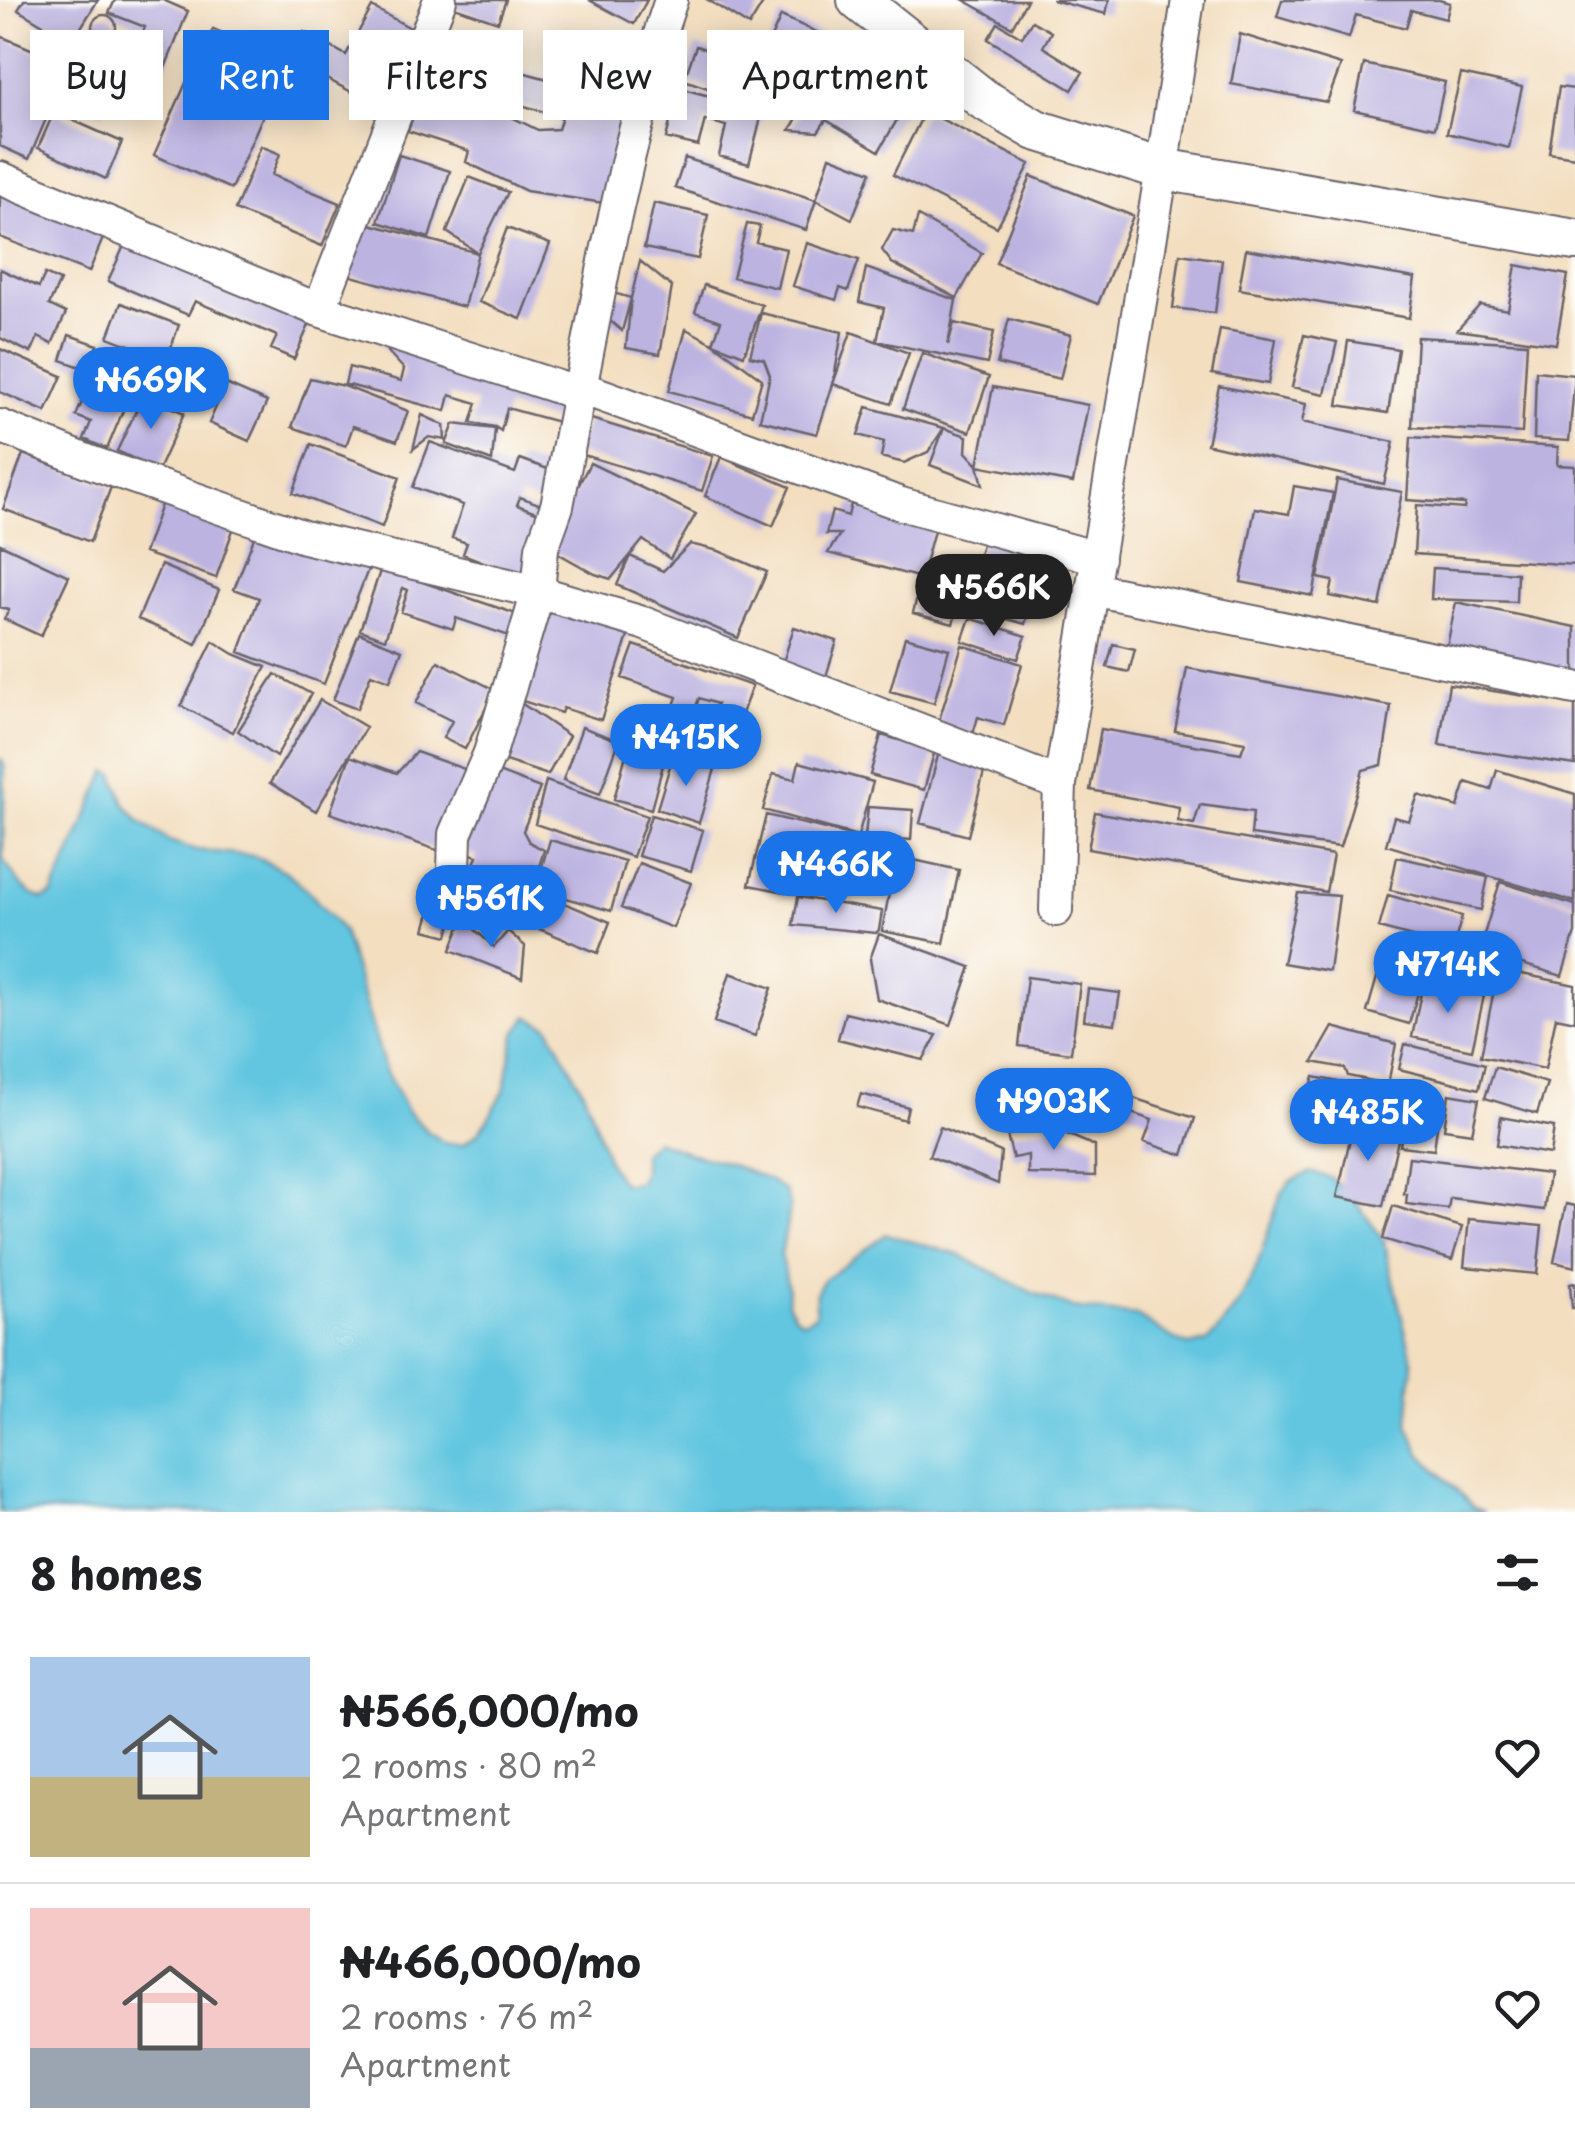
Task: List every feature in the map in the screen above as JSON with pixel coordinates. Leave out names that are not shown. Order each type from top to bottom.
[{"type":"street","points":[[318,310],[440,0]]},
{"type":"street","points":[[454,870],[455,834],[490,753],[538,592],[542,548],[557,506],[629,154],[671,0]]},
{"type":"street","points":[[858,0],[983,98],[1036,130],[1162,168],[1575,240]]},
{"type":"street","points":[[1056,910],[1060,784],[1188,0]]},
{"type":"street","points":[[0,178],[318,310],[567,390],[580,387],[1095,574],[1575,688]]},
{"type":"street","points":[[0,426],[86,461],[304,537],[538,592],[643,623],[1060,784]]},
{"type":"water","points":[[0,757],[5,767],[3,860],[21,885],[43,899],[52,895],[107,771],[114,774],[125,804],[139,820],[169,841],[197,850],[254,856],[285,871],[343,931],[386,1072],[408,1112],[445,1143],[463,1144],[478,1133],[489,1117],[504,1091],[515,1035],[528,1016],[549,1027],[585,1095],[609,1164],[622,1184],[638,1183],[643,1173],[643,1153],[656,1140],[727,1163],[785,1191],[790,1207],[781,1254],[787,1303],[803,1321],[815,1316],[816,1293],[823,1281],[886,1234],[959,1255],[1033,1293],[1073,1308],[1137,1316],[1190,1346],[1207,1342],[1240,1301],[1256,1268],[1281,1194],[1291,1181],[1311,1172],[1331,1178],[1351,1196],[1383,1239],[1413,1362],[1408,1425],[1421,1454],[1473,1507],[1484,1512],[0,1512]]},
{"type":"building","points":[[24,0],[98,0],[79,30],[52,30],[18,10]]},
{"type":"building","points":[[115,0],[163,0],[188,11],[163,73],[163,30],[144,30],[145,27],[109,13]]},
{"type":"building","points":[[457,0],[506,0],[498,22],[454,7]]},
{"type":"building","points":[[589,0],[647,0],[634,24]]},
{"type":"building","points":[[708,0],[765,0],[749,26]]},
{"type":"building","points":[[964,0],[1027,0],[1012,27]]},
{"type":"building","points":[[1052,0],[1109,0],[1106,14]]},
{"type":"building","points":[[1282,0],[1450,3],[1446,19],[1411,10],[1406,28],[1356,15],[1349,38],[1277,17]]},
{"type":"building","points":[[372,7],[414,30],[360,30]]},
{"type":"building","points":[[99,16],[109,16],[115,30],[93,30]]},
{"type":"building","points":[[781,16],[812,30],[775,30]]},
{"type":"building","points":[[1032,21],[1051,32],[1043,47],[1083,72],[1072,90],[988,39],[998,23],[1022,37]]},
{"type":"building","points":[[1240,34],[1341,65],[1327,102],[1231,84]]},
{"type":"building","points":[[0,36],[30,49],[30,120],[46,120],[29,159],[0,146]]},
{"type":"building","points":[[329,46],[346,55],[349,49],[349,91],[329,80]]},
{"type":"building","points":[[696,46],[707,49],[707,88],[687,81]]},
{"type":"building","points":[[1364,64],[1445,82],[1435,128],[1354,110]]},
{"type":"building","points":[[523,72],[543,78],[543,111],[523,106]]},
{"type":"building","points":[[1461,74],[1522,87],[1509,148],[1447,133]]},
{"type":"building","points":[[1559,87],[1575,89],[1575,157],[1549,153]]},
{"type":"building","points":[[183,90],[183,120],[261,120],[231,189],[154,155]]},
{"type":"building","points":[[687,90],[707,95],[707,120],[760,120],[749,164],[719,156],[726,126],[705,120],[698,146],[666,138],[671,120],[687,120]]},
{"type":"building","points":[[50,120],[72,120],[122,142],[106,179],[38,148]]},
{"type":"building","points":[[412,120],[518,120],[538,130],[558,129],[561,120],[624,120],[604,203],[526,191],[466,162],[469,151],[408,131]]},
{"type":"building","points":[[796,120],[826,120],[818,132],[790,130]]},
{"type":"building","points":[[826,120],[897,120],[879,151]]},
{"type":"building","points":[[920,120],[943,120],[1030,164],[997,227],[893,175]]},
{"type":"building","points":[[261,146],[280,154],[272,175],[340,203],[322,246],[235,210]]},
{"type":"building","points":[[399,155],[450,171],[429,238],[378,222]]},
{"type":"building","points":[[830,156],[871,172],[852,219],[816,200]]},
{"type":"building","points":[[685,158],[816,200],[806,230],[675,188]]},
{"type":"building","points":[[1031,176],[1133,216],[1098,304],[996,263]]},
{"type":"building","points":[[469,177],[508,192],[478,253],[447,232]]},
{"type":"building","points":[[0,188],[106,231],[89,272],[0,237]]},
{"type":"building","points":[[654,203],[708,215],[698,259],[644,248]]},
{"type":"building","points":[[918,216],[982,253],[957,298],[892,263],[882,250],[893,230],[913,235]]},
{"type":"building","points":[[359,221],[478,253],[464,307],[344,274]]},
{"type":"building","points":[[747,224],[760,226],[756,242],[786,249],[777,288],[733,277]]},
{"type":"building","points":[[507,228],[550,244],[521,319],[479,302]]},
{"type":"building","points":[[128,237],[313,316],[294,359],[271,349],[277,336],[195,301],[188,315],[108,281]]},
{"type":"building","points":[[807,243],[859,260],[848,291],[840,288],[836,300],[793,286]]},
{"type":"building","points":[[1246,249],[1415,278],[1409,318],[1239,289]]},
{"type":"building","points":[[1180,254],[1222,260],[1215,313],[1173,308]]},
{"type":"building","points":[[640,261],[672,287],[660,354],[626,348],[631,298]]},
{"type":"building","points":[[1516,265],[1568,275],[1556,344],[1457,330],[1480,305],[1508,310]]},
{"type":"building","points":[[866,268],[956,300],[948,345],[954,323],[994,332],[987,364],[877,341],[884,308],[859,302]]},
{"type":"building","points":[[0,269],[39,287],[45,274],[60,281],[49,305],[66,313],[52,344],[38,337],[31,353],[0,338]]},
{"type":"building","points":[[704,285],[762,305],[744,355],[713,343],[721,321],[695,312]]},
{"type":"building","points":[[603,290],[631,298],[622,331],[595,308]]},
{"type":"building","points":[[121,303],[179,325],[167,359],[215,378],[208,398],[149,376],[157,356],[108,337]]},
{"type":"building","points":[[761,313],[842,332],[833,384],[817,434],[760,420],[770,375],[764,359],[750,356]]},
{"type":"building","points":[[1009,319],[1071,335],[1060,379],[997,364]]},
{"type":"building","points":[[686,329],[713,343],[762,379],[752,414],[669,391]]},
{"type":"building","points":[[1220,329],[1276,339],[1268,384],[1212,374]]},
{"type":"building","points":[[851,332],[909,353],[891,404],[833,384]]},
{"type":"building","points":[[69,335],[98,345],[89,370],[61,360]]},
{"type":"building","points":[[1304,335],[1337,342],[1325,394],[1292,387]]},
{"type":"building","points":[[1417,337],[1527,343],[1522,433],[1412,427]]},
{"type":"building","points":[[375,338],[567,390],[558,422],[507,408],[501,431],[471,423],[477,403],[450,395],[446,411],[345,384],[349,367],[401,381],[404,369]]},
{"type":"building","points":[[1348,341],[1398,349],[1388,413],[1338,405]]},
{"type":"building","points":[[105,348],[142,365],[107,449],[84,439],[91,422],[76,416]]},
{"type":"building","points":[[0,349],[62,376],[46,412],[0,392]]},
{"type":"building","points":[[922,353],[989,377],[970,432],[903,409]]},
{"type":"building","points":[[1536,371],[1575,375],[1569,441],[1534,439]]},
{"type":"building","points":[[310,378],[344,386],[408,411],[397,441],[353,426],[346,446],[292,427]]},
{"type":"building","points":[[226,384],[267,402],[249,441],[209,423]]},
{"type":"building","points":[[1219,386],[1306,404],[1302,422],[1394,442],[1384,484],[1207,444]]},
{"type":"building","points":[[993,387],[1088,405],[1073,483],[978,465]]},
{"type":"building","points":[[144,394],[184,413],[158,470],[117,451]]},
{"type":"building","points":[[867,407],[944,428],[928,452],[904,463],[881,457],[884,442],[858,435]]},
{"type":"building","points":[[422,415],[444,425],[445,440],[429,437],[413,449]]},
{"type":"building","points":[[588,418],[713,456],[702,491],[577,453]]},
{"type":"building","points":[[454,424],[495,429],[492,461],[446,444]]},
{"type":"building","points":[[944,428],[967,436],[966,452],[978,465],[983,485],[930,465]]},
{"type":"building","points":[[1411,437],[1558,447],[1557,465],[1575,466],[1575,565],[1414,554],[1417,505],[1464,509],[1465,504],[1407,500]]},
{"type":"building","points":[[430,442],[515,473],[520,459],[556,472],[544,506],[520,497],[517,505],[550,517],[527,579],[463,554],[467,543],[452,538],[463,505],[413,487]]},
{"type":"building","points":[[311,444],[400,477],[382,527],[293,493]]},
{"type":"building","points":[[23,454],[111,487],[90,542],[3,509]]},
{"type":"building","points":[[721,457],[790,487],[773,526],[705,496]]},
{"type":"building","points":[[590,463],[696,514],[670,559],[643,540],[611,579],[547,547]]},
{"type":"building","points":[[1337,480],[1402,492],[1380,606],[1330,596],[1333,581],[1318,578]]},
{"type":"building","points":[[1294,486],[1333,493],[1313,596],[1241,582],[1255,508],[1289,514]]},
{"type":"building","points":[[162,502],[234,527],[216,578],[144,553]]},
{"type":"building","points":[[851,504],[935,527],[921,578],[828,553],[840,534],[826,534],[832,511],[848,516]]},
{"type":"building","points":[[259,525],[369,567],[324,684],[239,652],[259,598],[234,589]]},
{"type":"building","points":[[984,537],[1045,554],[1025,624],[964,607]]},
{"type":"building","points":[[0,544],[69,576],[41,636],[4,619],[9,610],[0,607]]},
{"type":"building","points":[[690,544],[719,551],[767,572],[738,638],[617,585],[630,556],[663,571]]},
{"type":"building","points":[[944,561],[969,568],[953,624],[913,613],[921,580],[938,584]]},
{"type":"building","points":[[161,565],[219,590],[196,644],[138,619]]},
{"type":"building","points":[[381,568],[522,616],[515,638],[456,618],[453,629],[401,612],[408,590],[403,588],[385,639],[360,630]]},
{"type":"building","points":[[1433,568],[1517,573],[1516,602],[1431,599]]},
{"type":"building","points":[[544,599],[631,627],[601,720],[519,700]]},
{"type":"building","points":[[1456,602],[1575,627],[1575,673],[1447,646]]},
{"type":"building","points":[[970,618],[1026,636],[1018,659],[962,641]]},
{"type":"building","points":[[794,627],[837,641],[823,686],[780,672]]},
{"type":"building","points":[[359,633],[402,650],[390,681],[371,674],[357,709],[333,700]]},
{"type":"building","points":[[905,637],[949,649],[934,703],[890,691]]},
{"type":"building","points":[[213,641],[266,667],[233,732],[181,706]]},
{"type":"building","points":[[1113,644],[1135,649],[1129,672],[1107,667]]},
{"type":"building","points":[[634,645],[752,686],[731,744],[706,736],[717,704],[699,698],[687,732],[667,726],[677,697],[622,678]]},
{"type":"building","points":[[962,645],[1022,664],[1004,725],[978,717],[973,734],[938,724]]},
{"type":"building","points":[[438,661],[495,690],[465,749],[443,738],[452,721],[416,703]]},
{"type":"building","points":[[1187,668],[1391,706],[1382,765],[1363,770],[1340,847],[1251,835],[1253,812],[1200,805],[1194,824],[1178,821],[1179,807],[1090,790],[1101,729],[1241,753],[1245,742],[1175,731]]},
{"type":"building","points":[[275,674],[311,694],[276,757],[238,731]]},
{"type":"building","points":[[1449,684],[1575,704],[1575,765],[1439,745]]},
{"type":"building","points":[[320,700],[366,727],[316,811],[270,783]]},
{"type":"building","points":[[521,703],[569,736],[548,775],[499,759]]},
{"type":"building","points":[[582,727],[619,741],[600,794],[563,780]]},
{"type":"building","points":[[881,735],[935,750],[924,790],[870,775]]},
{"type":"building","points":[[631,736],[668,747],[651,809],[614,799]]},
{"type":"building","points":[[416,752],[473,772],[445,853],[330,813],[350,756],[397,773]]},
{"type":"building","points":[[939,752],[986,764],[968,836],[920,823]]},
{"type":"building","points":[[673,756],[715,769],[699,823],[657,809]]},
{"type":"building","points":[[799,762],[873,782],[858,836],[763,810],[773,774],[795,779]]},
{"type":"building","points":[[493,770],[540,788],[523,831],[529,842],[544,850],[529,899],[469,877],[477,856],[462,851]]},
{"type":"building","points":[[1497,770],[1575,794],[1575,902],[1386,845],[1394,817],[1409,821],[1418,795],[1458,807],[1466,782],[1491,790]]},
{"type":"building","points":[[546,781],[647,816],[633,857],[535,824]]},
{"type":"building","points":[[868,807],[913,810],[911,840],[865,836]]},
{"type":"building","points":[[1095,812],[1333,855],[1326,892],[1088,849]]},
{"type":"building","points":[[651,815],[703,830],[691,871],[638,856]]},
{"type":"building","points":[[766,815],[884,843],[872,894],[806,878],[801,895],[749,885]]},
{"type":"building","points":[[550,840],[625,861],[611,911],[535,889]]},
{"type":"building","points":[[896,856],[959,870],[944,943],[882,931]]},
{"type":"building","points":[[1397,857],[1488,877],[1481,910],[1390,890]]},
{"type":"building","points":[[639,863],[691,883],[673,928],[621,908]]},
{"type":"building","points":[[1500,882],[1575,905],[1575,933],[1562,976],[1479,951]]},
{"type":"building","points":[[485,890],[505,897],[497,917],[478,910]]},
{"type":"building","points":[[1298,893],[1339,896],[1329,971],[1283,963]]},
{"type":"building","points":[[1388,895],[1462,916],[1453,948],[1379,928]]},
{"type":"building","points":[[550,897],[610,922],[598,953],[537,928]]},
{"type":"building","points":[[798,897],[882,911],[879,930],[876,933],[793,925]]},
{"type":"building","points":[[434,899],[456,905],[448,936],[425,930]]},
{"type":"building","points":[[463,919],[494,947],[508,931],[525,946],[522,978],[451,950]]},
{"type":"building","points":[[879,934],[971,967],[951,1025],[877,999],[870,959]]},
{"type":"building","points":[[1385,950],[1427,961],[1409,1024],[1367,1012]]},
{"type":"building","points":[[1498,969],[1575,985],[1575,1021],[1556,1017],[1545,1069],[1481,1056]]},
{"type":"building","points":[[730,973],[772,988],[755,1036],[714,1022]]},
{"type":"building","points":[[1027,977],[1080,984],[1071,1053],[1019,1046]]},
{"type":"building","points":[[1423,983],[1484,996],[1472,1050],[1412,1037]]},
{"type":"building","points":[[1088,989],[1120,993],[1115,1024],[1084,1020]]},
{"type":"building","points":[[845,1013],[937,1035],[923,1060],[838,1039]]},
{"type":"building","points":[[1333,1027],[1396,1044],[1388,1084],[1348,1076],[1345,1068],[1313,1062]]},
{"type":"building","points":[[1405,1044],[1485,1064],[1479,1089],[1399,1069]]},
{"type":"building","points":[[1495,1067],[1547,1083],[1537,1114],[1485,1098]]},
{"type":"building","points":[[1025,1070],[1094,1091],[1087,1115],[1017,1094]]},
{"type":"building","points":[[1314,1077],[1402,1095],[1397,1123],[1305,1106]]},
{"type":"building","points":[[1408,1092],[1441,1096],[1434,1150],[1400,1146]]},
{"type":"building","points":[[861,1094],[908,1107],[905,1120],[857,1107]]},
{"type":"building","points":[[1449,1094],[1479,1099],[1472,1133],[1444,1129]]},
{"type":"building","points":[[1127,1096],[1195,1118],[1183,1155],[1144,1142],[1152,1120],[1122,1110]]},
{"type":"building","points":[[1501,1117],[1554,1127],[1550,1154],[1497,1145]]},
{"type":"building","points":[[1354,1121],[1400,1131],[1383,1206],[1337,1197]]},
{"type":"building","points":[[1048,1126],[1095,1146],[1095,1176],[1028,1174],[1028,1155],[1013,1158],[1007,1135]]},
{"type":"building","points":[[940,1127],[1001,1152],[998,1184],[929,1156]]},
{"type":"building","points":[[1409,1157],[1549,1174],[1544,1210],[1450,1198],[1448,1209],[1406,1204]]},
{"type":"building","points":[[1566,1204],[1575,1206],[1575,1267],[1554,1262]]},
{"type":"building","points":[[1393,1206],[1462,1227],[1452,1260],[1383,1239]]},
{"type":"building","points":[[1469,1219],[1542,1226],[1537,1274],[1464,1267]]},
{"type":"building","points":[[1575,1283],[1575,1308],[1572,1308],[1570,1284]]}]
